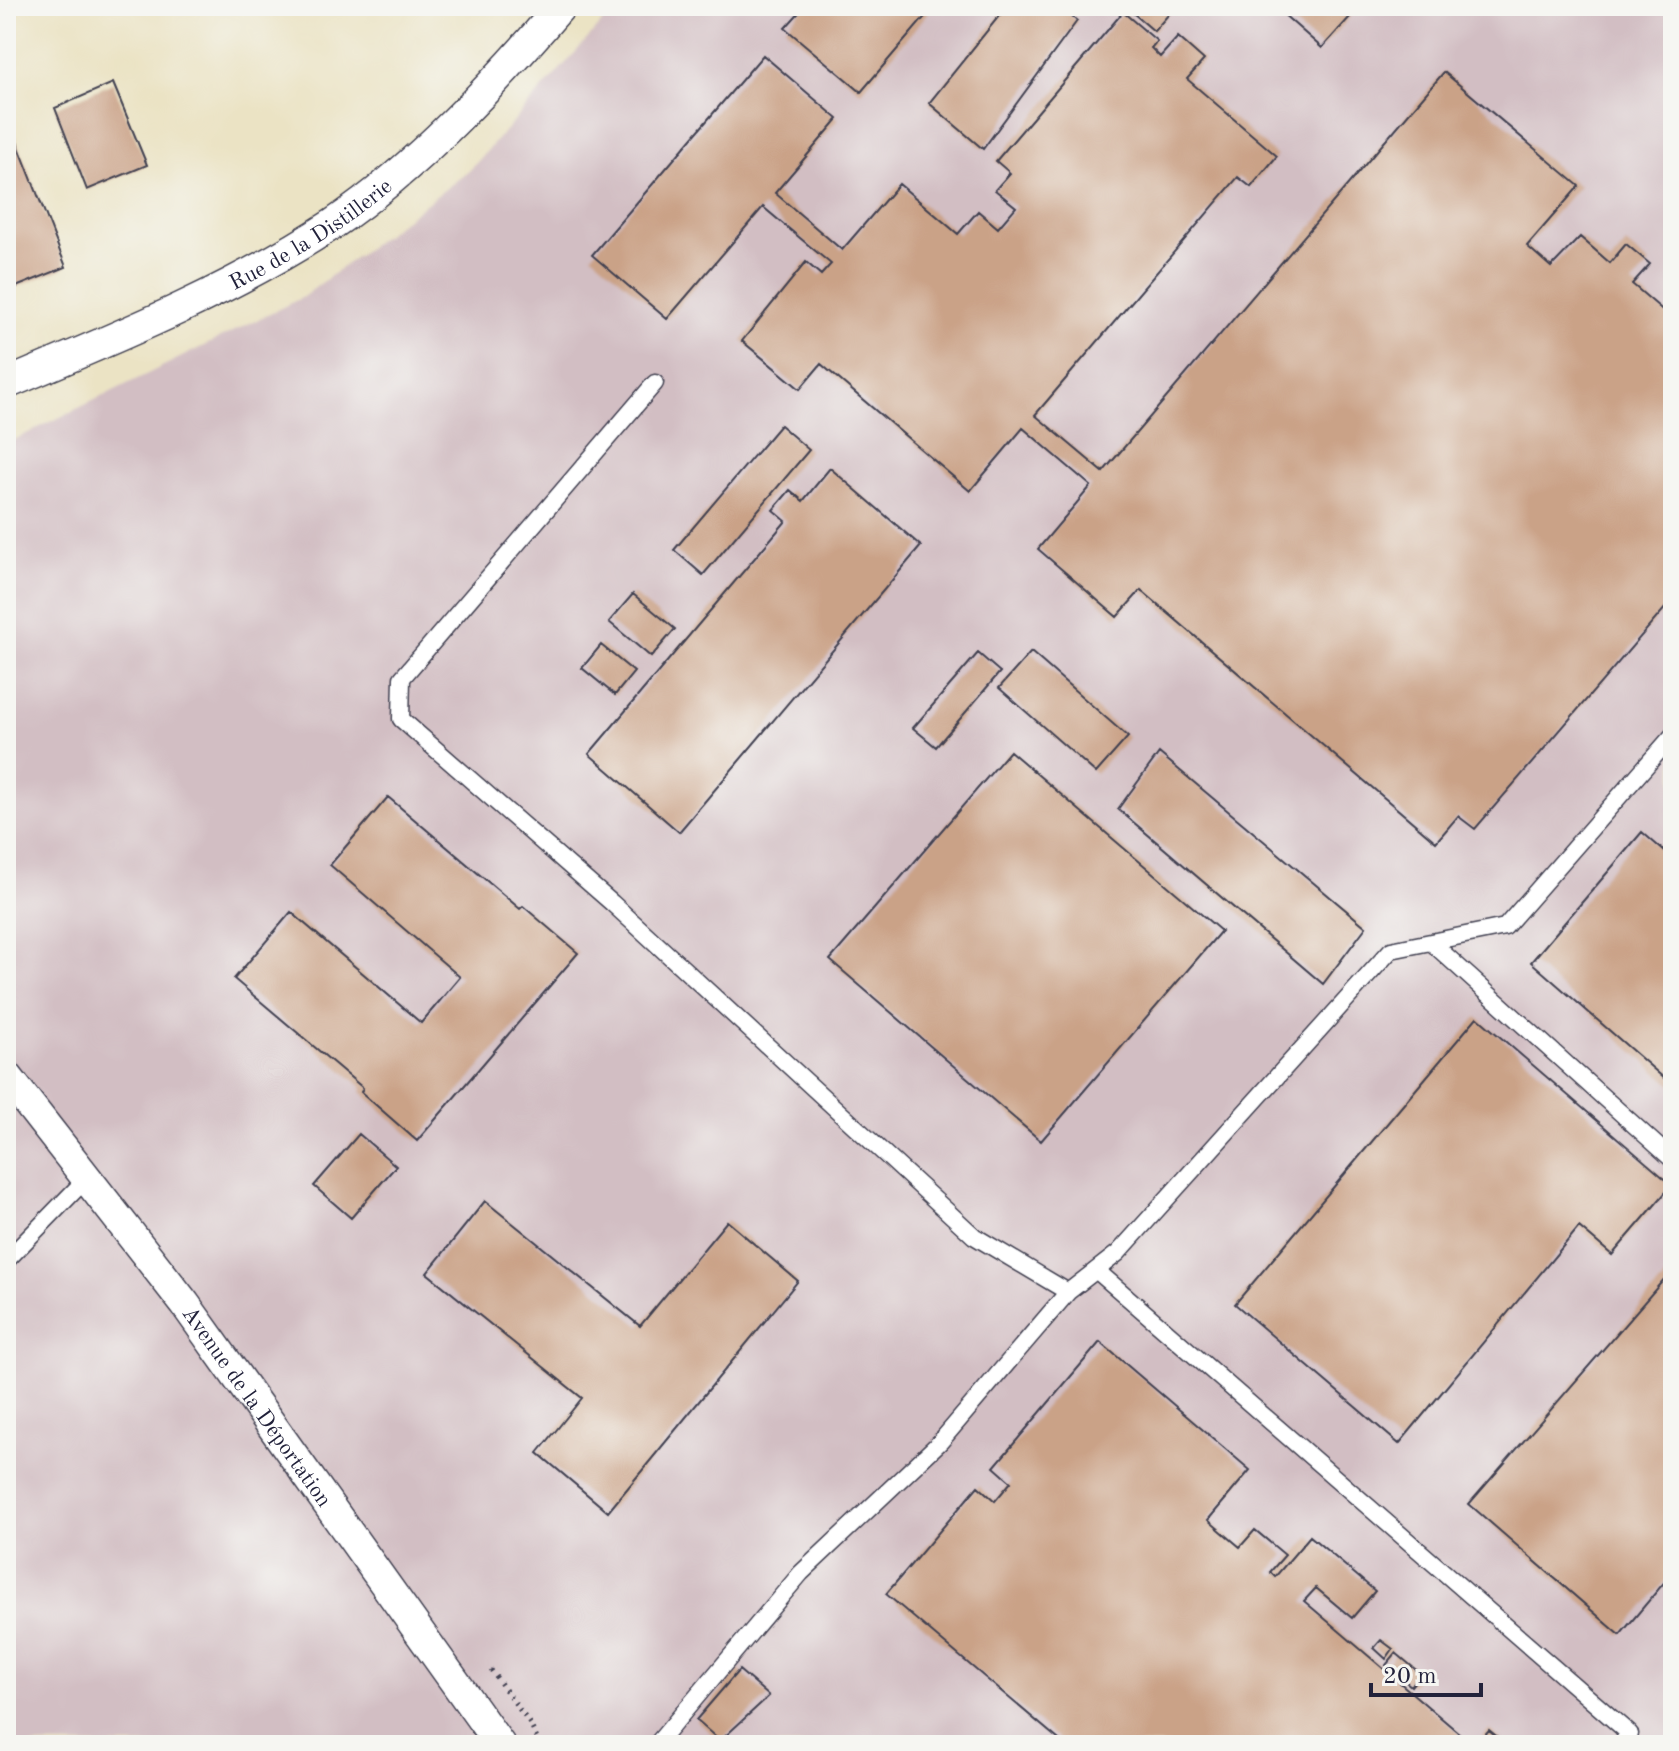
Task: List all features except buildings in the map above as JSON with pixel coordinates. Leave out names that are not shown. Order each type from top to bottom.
[{"type":"street","name":"Rue de la Distillerie","points":[[6,384],[150,324],[242,277],[333,223],[400,171],[468,107],[561,6]]},
{"type":"street","name":"Avenue de la Déportation","points":[[6,1075],[185,1304],[500,1745]]},
{"type":"lane","points":[[655,383],[402,678],[401,719],[612,903],[974,1236],[1068,1292]]},
{"type":"lane","points":[[656,1745],[801,1573],[940,1442],[1068,1292],[1118,1253],[1391,950],[1505,927],[1673,735]]},
{"type":"lane","points":[[1431,942],[1673,1160]]},
{"type":"lane","points":[[6,1261],[87,1178]]},
{"type":"lane","points":[[1096,1270],[1630,1734],[1620,1745]]},
{"type":"shaded area","points":[[617,6],[1673,6],[1673,1745],[6,1745],[6,444],[303,297],[469,171]]}]
